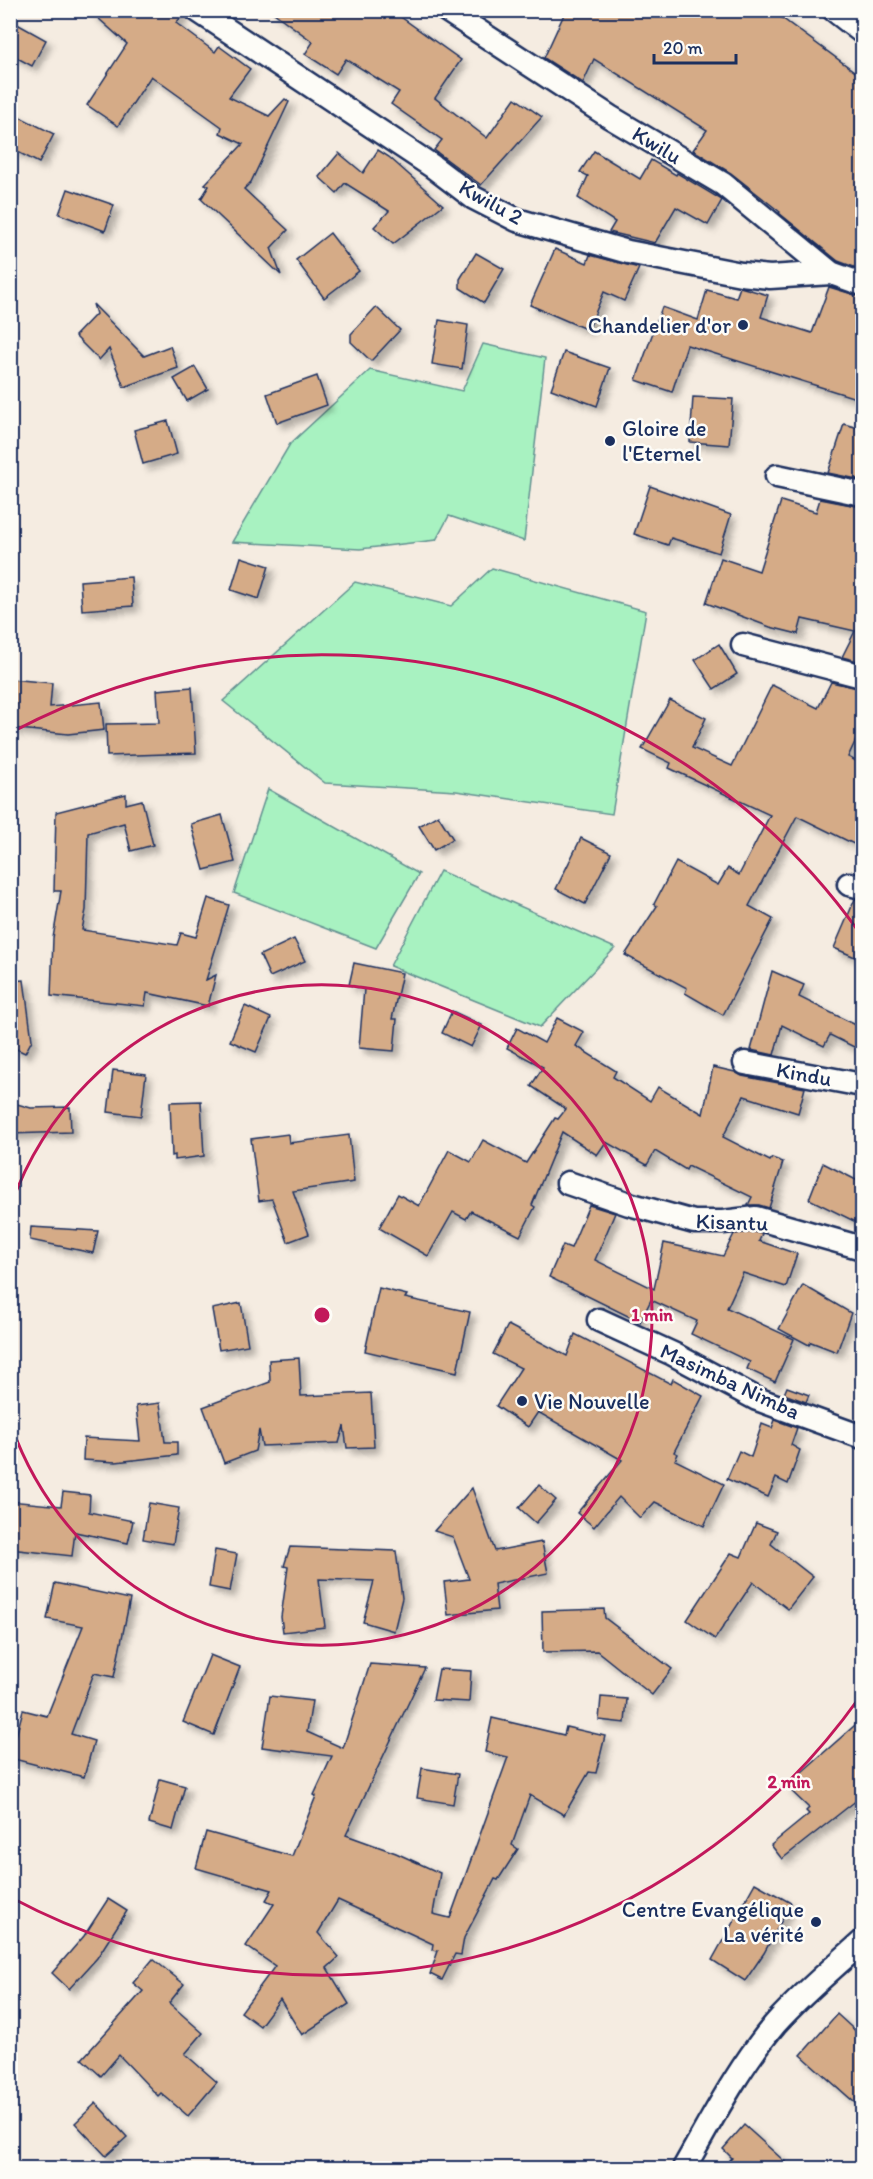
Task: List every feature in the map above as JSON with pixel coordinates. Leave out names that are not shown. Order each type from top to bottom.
[{"type":"street","name":"Kwilu 2","points":[[197,10],[432,166],[474,198],[517,220],[628,252],[741,274],[770,277],[831,273]]},
{"type":"street","name":"Kwilu","points":[[446,10],[610,117],[723,184],[831,273],[862,284]]},
{"type":"street","points":[[834,10],[862,32]]},
{"type":"street","points":[[777,476],[862,494]]},
{"type":"street","points":[[743,645],[862,676]]},
{"type":"street","name":"Kindu","points":[[745,1063],[862,1085]]},
{"type":"street","name":"Kisantu","points":[[568,1183],[629,1204],[694,1222],[723,1222],[756,1218],[862,1248]]},
{"type":"street","name":"Masimba Nimba","points":[[599,1320],[673,1354],[757,1399],[862,1437]]},
{"type":"street","points":[[684,2169],[737,2076],[775,2025],[816,1983],[862,1942]]},
{"type":"green space","points":[[483,344],[545,358],[524,541],[449,516],[436,540],[360,549],[232,542],[290,444],[370,370],[462,391]]},
{"type":"green space","points":[[492,568],[646,611],[612,814],[456,791],[325,783],[223,701],[355,582],[451,606]]},
{"type":"green space","points":[[268,789],[419,874],[376,948],[234,893]]},
{"type":"green space","points":[[440,871],[615,948],[540,1027],[390,966]]},
{"type":"building","points":[[89,10],[184,10],[184,14],[176,23],[215,52],[219,46],[250,69],[229,97],[269,116],[285,99],[289,102],[251,182],[244,189],[288,230],[271,248],[281,275],[201,199],[209,186],[205,184],[243,144],[220,133],[222,127],[151,76],[118,126],[87,105],[127,44]]},
{"type":"building","points":[[270,10],[391,10],[461,60],[435,98],[487,138],[515,98],[542,117],[481,185],[434,150],[442,140],[391,104],[399,92],[346,59],[336,74],[305,54],[313,42]]},
{"type":"building","points":[[566,10],[771,10],[862,77],[862,270],[838,261],[731,173],[693,150],[707,130],[594,59],[583,83],[544,58]]},
{"type":"building","points":[[10,20],[46,40],[32,66],[10,54]]},
{"type":"building","points":[[10,112],[54,134],[39,163],[10,148]]},
{"type":"building","points":[[378,150],[443,205],[393,244],[374,227],[389,211],[345,183],[337,193],[319,177],[339,153],[363,173]]},
{"type":"building","points":[[594,151],[640,179],[651,160],[722,200],[708,225],[676,207],[655,243],[609,232],[615,222],[578,198],[588,176],[580,172]]},
{"type":"building","points":[[68,189],[114,205],[105,231],[59,214]]},
{"type":"building","points":[[330,233],[359,271],[324,298],[296,260]]},
{"type":"building","points":[[555,249],[587,263],[590,255],[639,268],[624,301],[604,292],[588,330],[530,305]]},
{"type":"building","points":[[476,253],[504,269],[484,303],[460,288],[460,279]]},
{"type":"building","points":[[740,287],[768,295],[761,317],[812,333],[829,287],[862,297],[862,400],[687,345],[672,392],[636,380],[662,307],[698,320],[707,290],[736,298]]},
{"type":"building","points":[[93,304],[144,356],[170,346],[178,368],[124,387],[109,349],[99,360],[75,336],[96,314]]},
{"type":"building","points":[[376,307],[400,330],[371,361],[351,342],[351,334]]},
{"type":"building","points":[[439,320],[468,325],[462,369],[432,364]]},
{"type":"building","points":[[564,352],[610,368],[597,406],[551,389]]},
{"type":"building","points":[[195,367],[208,389],[187,401],[174,379]]},
{"type":"building","points":[[317,376],[327,405],[277,423],[267,394]]},
{"type":"building","points":[[693,397],[733,399],[729,445],[690,442]]},
{"type":"building","points":[[168,421],[177,454],[143,464],[134,430]]},
{"type":"building","points":[[844,424],[862,429],[862,480],[828,473]]},
{"type":"building","points":[[650,486],[731,515],[719,553],[671,538],[668,545],[634,534]]},
{"type":"building","points":[[820,499],[862,507],[862,662],[842,657],[855,631],[802,619],[798,634],[770,627],[706,603],[721,558],[759,571],[781,501],[816,512]]},
{"type":"building","points":[[241,557],[269,566],[259,599],[231,590]]},
{"type":"building","points":[[131,577],[133,606],[82,610],[80,581]]},
{"type":"building","points":[[719,644],[737,674],[714,689],[695,660]]},
{"type":"building","points":[[10,679],[52,683],[50,707],[101,702],[104,730],[68,734],[10,728]]},
{"type":"building","points":[[831,682],[862,689],[862,727],[848,757],[862,764],[862,848],[797,816],[749,906],[773,919],[723,1015],[685,993],[687,988],[625,955],[657,906],[654,904],[676,862],[718,885],[728,868],[739,875],[770,815],[669,768],[671,763],[642,749],[670,700],[706,718],[692,748],[732,766],[772,685],[818,708]]},
{"type":"building","points":[[192,687],[196,753],[107,756],[106,724],[159,723],[157,690]]},
{"type":"building","points":[[126,794],[126,804],[142,800],[153,845],[131,851],[124,823],[88,833],[86,910],[82,930],[177,945],[181,933],[196,937],[208,898],[229,905],[206,980],[216,975],[208,1006],[147,993],[145,1006],[51,996],[53,938],[61,891],[54,891],[56,812]]},
{"type":"building","points":[[222,815],[235,862],[204,870],[191,824]]},
{"type":"building","points":[[438,815],[453,839],[434,850],[419,826]]},
{"type":"building","points":[[581,838],[611,853],[585,904],[556,889]]},
{"type":"building","points":[[855,899],[862,900],[862,960],[834,948]]},
{"type":"building","points":[[294,939],[305,961],[270,977],[260,955]]},
{"type":"building","points":[[354,963],[402,973],[392,1019],[397,1019],[394,1051],[359,1048],[364,989],[349,985]]},
{"type":"building","points":[[772,971],[804,985],[799,997],[862,1028],[862,1051],[830,1035],[824,1046],[782,1025],[774,1055],[751,1050]]},
{"type":"building","points":[[24,980],[32,1040],[25,1053],[10,1046],[10,981]]},
{"type":"building","points":[[245,1006],[271,1018],[256,1052],[230,1041]]},
{"type":"building","points":[[452,1011],[482,1025],[471,1047],[442,1033]]},
{"type":"building","points":[[557,1018],[584,1032],[576,1046],[616,1071],[613,1077],[650,1101],[658,1087],[703,1114],[713,1067],[742,1076],[805,1088],[798,1113],[744,1096],[723,1137],[770,1161],[772,1158],[783,1162],[769,1208],[748,1205],[752,1197],[688,1166],[686,1170],[655,1151],[647,1165],[606,1142],[597,1155],[562,1132],[532,1205],[535,1207],[520,1236],[471,1211],[466,1219],[453,1212],[428,1256],[379,1228],[398,1194],[419,1206],[449,1150],[471,1162],[483,1140],[526,1163],[555,1118],[558,1119],[566,1109],[531,1086],[543,1067],[507,1048],[517,1028],[544,1043]]},
{"type":"building","points":[[113,1070],[146,1074],[141,1116],[108,1112]]},
{"type":"building","points":[[201,1101],[204,1156],[175,1160],[175,1155],[172,1156],[170,1102]]},
{"type":"building","points":[[10,1102],[31,1108],[70,1107],[71,1132],[10,1134]]},
{"type":"building","points":[[288,1134],[289,1143],[349,1135],[354,1182],[293,1191],[309,1234],[288,1242],[272,1199],[259,1201],[251,1139]]},
{"type":"building","points":[[823,1163],[862,1183],[862,1225],[809,1199]]},
{"type":"building","points":[[589,1205],[615,1213],[595,1260],[654,1289],[664,1243],[723,1256],[734,1234],[755,1232],[762,1234],[759,1241],[797,1254],[786,1287],[743,1273],[727,1308],[794,1339],[775,1382],[747,1369],[750,1362],[691,1334],[697,1321],[651,1300],[640,1322],[549,1277],[563,1245],[571,1248]]},
{"type":"building","points":[[31,1227],[98,1231],[93,1253],[30,1240]]},
{"type":"building","points":[[803,1285],[851,1313],[837,1352],[811,1342],[809,1345],[779,1329]]},
{"type":"building","points":[[379,1288],[407,1295],[405,1298],[470,1312],[457,1372],[365,1351]]},
{"type":"building","points":[[241,1303],[248,1345],[219,1350],[212,1309]]},
{"type":"building","points":[[508,1325],[567,1356],[575,1334],[671,1384],[673,1379],[703,1396],[674,1452],[678,1454],[675,1460],[724,1484],[704,1526],[655,1502],[640,1518],[619,1497],[594,1527],[577,1513],[622,1460],[538,1412],[528,1427],[496,1406],[521,1368],[493,1354]]},
{"type":"building","points":[[299,1358],[301,1396],[371,1393],[374,1447],[347,1448],[344,1426],[339,1443],[262,1446],[259,1430],[255,1451],[224,1463],[203,1407],[270,1382],[269,1360]]},
{"type":"building","points":[[787,1387],[809,1395],[806,1402],[784,1394]]},
{"type":"building","points":[[160,1403],[165,1442],[177,1442],[177,1455],[116,1462],[83,1460],[84,1438],[140,1441],[136,1406]]},
{"type":"building","points":[[775,1420],[797,1428],[791,1445],[800,1450],[788,1484],[776,1478],[768,1497],[727,1479],[739,1451],[751,1457],[762,1424],[772,1428]]},
{"type":"building","points":[[539,1485],[556,1500],[536,1523],[519,1508]]},
{"type":"building","points":[[472,1488],[495,1551],[542,1542],[548,1573],[494,1584],[497,1610],[448,1615],[444,1582],[469,1579],[453,1537],[434,1531]]},
{"type":"building","points":[[63,1492],[90,1495],[89,1512],[133,1521],[128,1543],[75,1532],[72,1556],[10,1549],[10,1501],[61,1506]]},
{"type":"building","points":[[149,1503],[179,1508],[173,1544],[143,1539]]},
{"type":"building","points":[[756,1523],[777,1531],[771,1544],[813,1577],[788,1609],[753,1582],[715,1639],[687,1620],[731,1553],[741,1557]]},
{"type":"building","points":[[290,1547],[396,1551],[402,1598],[394,1631],[363,1622],[374,1581],[319,1579],[325,1627],[283,1632],[281,1617],[288,1567],[284,1566]]},
{"type":"building","points":[[215,1550],[237,1554],[230,1591],[209,1587]]},
{"type":"building","points":[[55,1583],[130,1599],[114,1677],[94,1673],[71,1734],[94,1741],[84,1777],[10,1758],[23,1710],[47,1716],[83,1626],[47,1619]]},
{"type":"building","points":[[604,1609],[605,1618],[672,1669],[652,1695],[597,1651],[543,1652],[542,1611]]},
{"type":"building","points":[[210,1655],[240,1667],[214,1735],[183,1722]]},
{"type":"building","points":[[370,1664],[425,1668],[346,1835],[396,1853],[440,1873],[433,1914],[450,1918],[508,1757],[485,1752],[492,1718],[564,1735],[566,1727],[605,1736],[596,1773],[589,1772],[564,1815],[530,1795],[512,1845],[518,1849],[498,1880],[495,1879],[464,1938],[461,1955],[455,1954],[442,1980],[430,1974],[438,1951],[432,1950],[433,1944],[338,1900],[318,1933],[339,1957],[327,1968],[349,2004],[302,2035],[280,1999],[260,2026],[241,2012],[275,1966],[246,1946],[274,1904],[266,1900],[272,1890],[196,1868],[206,1832],[292,1856],[316,1796],[314,1795],[332,1756],[262,1747],[270,1696],[312,1701],[307,1732],[343,1748]]},
{"type":"building","points":[[439,1669],[471,1671],[469,1702],[433,1700]]},
{"type":"building","points":[[601,1697],[627,1699],[625,1723],[599,1720]]},
{"type":"building","points":[[862,1719],[862,1796],[782,1859],[771,1845],[809,1814],[806,1811],[809,1808],[786,1786]]},
{"type":"building","points":[[422,1768],[458,1774],[453,1804],[417,1798]]},
{"type":"building","points":[[160,1779],[185,1786],[173,1830],[149,1823]]},
{"type":"building","points":[[755,1883],[791,1903],[764,1953],[745,1981],[712,1960]]},
{"type":"building","points":[[108,1899],[127,1911],[97,1958],[69,1989],[52,1973],[84,1936]]},
{"type":"building","points":[[153,1959],[184,1984],[169,2003],[203,2033],[185,2054],[217,2082],[188,2116],[161,2093],[158,2096],[119,2055],[101,2076],[82,2059],[143,1991],[133,1983]]},
{"type":"building","points":[[837,2014],[862,2037],[862,2109],[801,2055]]},
{"type":"building","points":[[96,2103],[127,2137],[106,2156],[75,2123]]},
{"type":"building","points":[[744,2125],[793,2169],[721,2169],[732,2158],[723,2149]]},
{"type":"place","name":"Chandelier d'or","points":[[743,325]]},
{"type":"place","name":"Gloire de l'Eternel","points":[[610,441]]},
{"type":"place","name":"Vie Nouvelle","points":[[522,1401]]},
{"type":"place","name":"Centre Evangélique La vérité","points":[[816,1922]]}]
